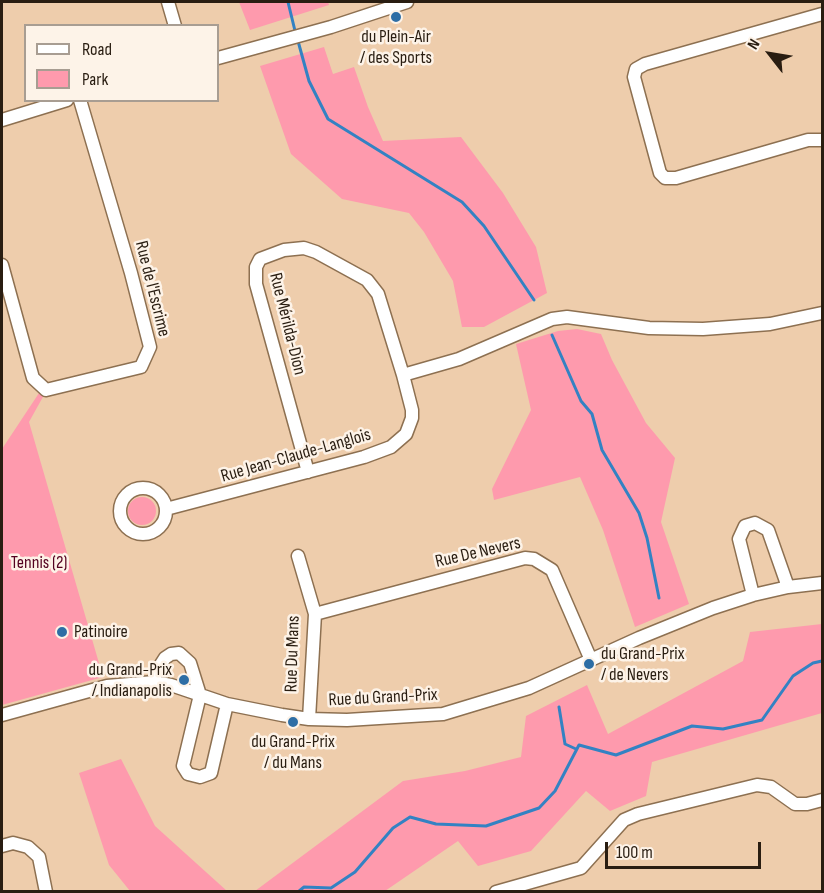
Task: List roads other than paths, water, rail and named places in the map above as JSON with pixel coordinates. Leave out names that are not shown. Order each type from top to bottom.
[{"type":"street","points":[[168,2],[174,24]]},
{"type":"street","points":[[219,58],[322,29],[406,2]]},
{"type":"street","points":[[822,14],[645,64],[634,74],[660,173],[665,178],[676,178],[808,140],[822,140]]},
{"type":"street","points":[[2,120],[60,102]]},
{"type":"street","name":"Rue de l'Escrime","points":[[2,265],[33,378],[46,390],[141,367],[150,347],[131,273],[81,102]]},
{"type":"street","name":"Rue Mérilda-Dion","points":[[308,472],[256,284],[256,267],[260,259],[268,254],[284,250],[304,248],[368,280],[378,294],[403,375]]},
{"type":"street","points":[[403,375],[459,359],[536,325],[560,317],[649,328],[703,329],[770,324],[822,314]]},
{"type":"street","name":"Rue Jean-Claude-Langlois","points":[[166,509],[381,452],[401,440],[410,427],[412,414],[403,375]]},
{"type":"street","points":[[753,595],[738,538],[745,526],[755,523],[768,530],[788,587]]},
{"type":"street","name":"Rue Du Mans","points":[[298,556],[315,614],[309,718]]},
{"type":"street","name":"Rue De Nevers","points":[[315,614],[525,558],[534,559],[552,570],[591,660]]},
{"type":"street","name":"Rue du Grand-Prix","points":[[2,715],[107,686],[154,682],[171,685],[227,704],[282,716],[347,720],[443,714],[530,688],[693,615],[753,595],[788,587],[822,583]]},
{"type":"street","points":[[154,682],[156,672],[165,658],[171,654],[179,653],[190,663],[200,695],[183,766],[188,774],[200,777],[211,773],[227,704]]},
{"type":"street","points":[[496,891],[581,868],[624,820],[638,814],[756,785],[771,787],[795,804],[822,800]]},
{"type":"street","points":[[2,846],[12,843],[28,847],[39,857],[46,891]]},
{"type":"waterway","points":[[288,2],[296,35]]},
{"type":"waterway","points":[[298,41],[309,81],[328,119],[462,202],[484,226],[534,300]]},
{"type":"waterway","points":[[552,335],[581,401],[592,414],[602,450],[639,513],[647,538],[659,598]]},
{"type":"waterway","points":[[298,892],[304,887],[331,888],[355,872],[393,828],[410,817],[436,824],[486,826],[539,808],[555,791],[579,745],[616,755],[692,726],[723,729],[762,720],[793,676],[813,663],[822,661]]},
{"type":"waterway","points":[[559,707],[565,744],[576,749]]},
{"type":"place","name":"du Plein-Air / des Sports","points":[[396,17]]},
{"type":"place","name":"Patinoire","points":[[62,632]]},
{"type":"place","name":"du Grand-Prix / de Nevers","points":[[589,664]]},
{"type":"place","name":"du Grand-Prix / Indianapolis","points":[[184,680]]},
{"type":"place","name":"du Grand-Prix / du Mans","points":[[293,722]]},
{"type":"park label","name":"Tennis (2)","points":[[39,563]]}]
